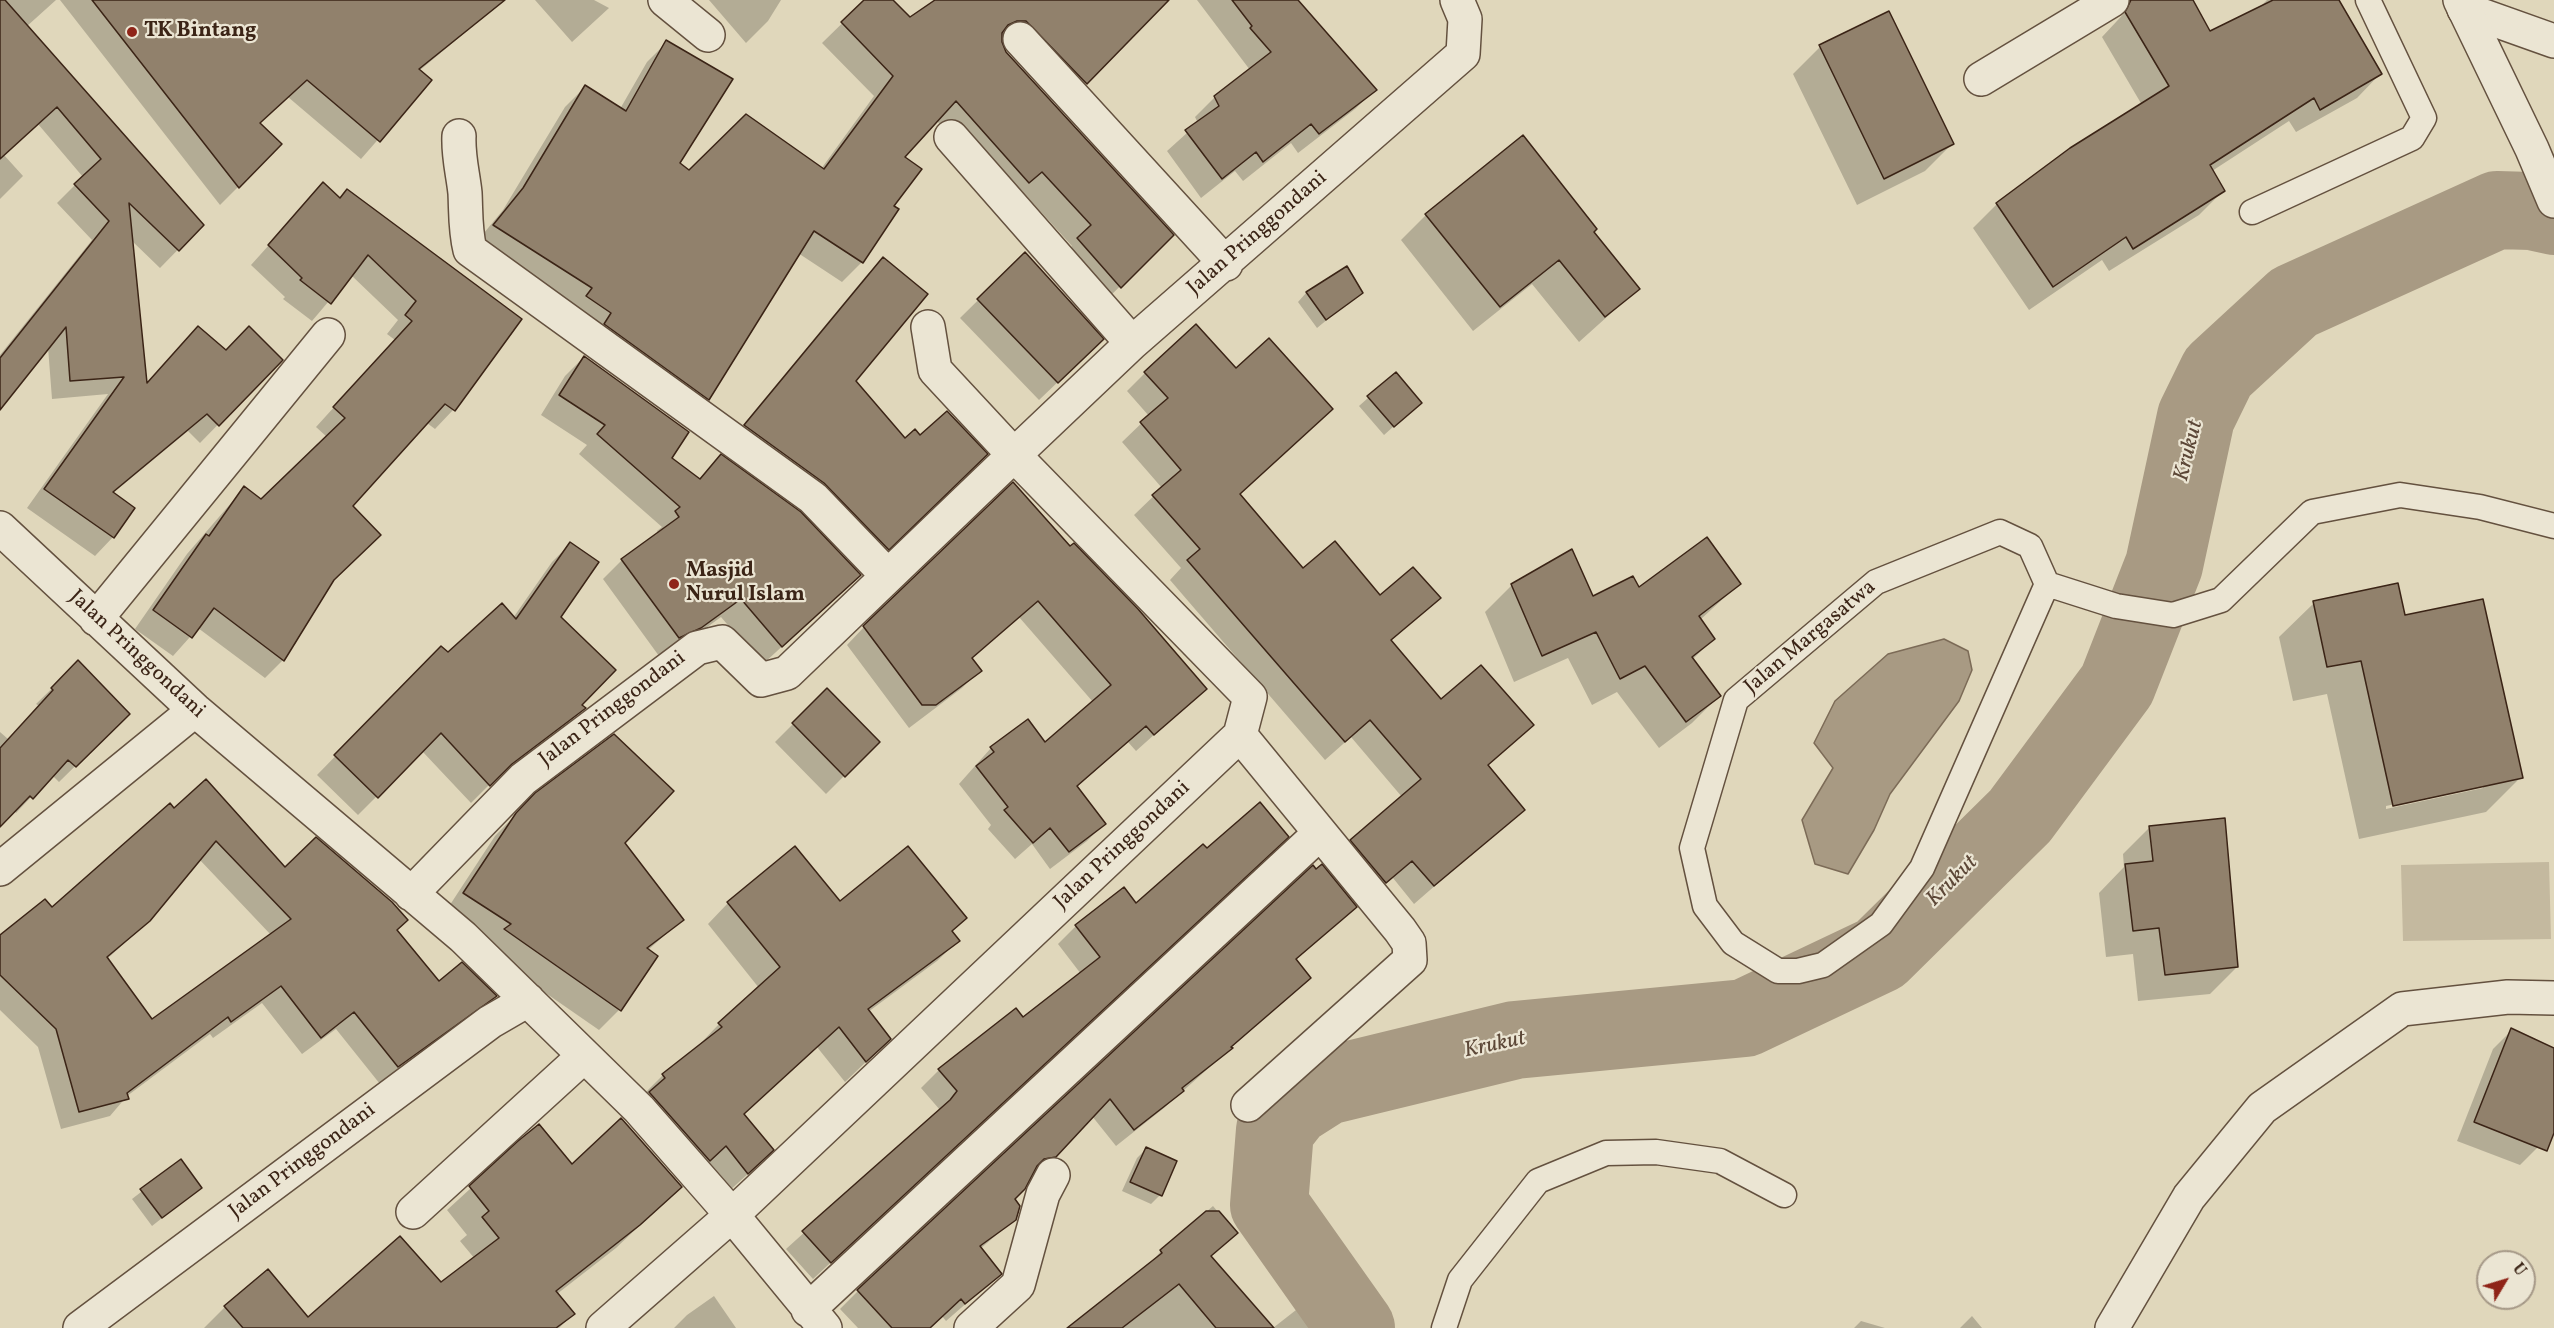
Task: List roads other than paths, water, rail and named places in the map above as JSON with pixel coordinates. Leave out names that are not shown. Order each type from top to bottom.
[{"type":"street","points":[[665,0],[708,35]]},
{"type":"street","name":"Jalan Pringgondani","points":[[411,894],[523,779],[696,648],[722,642],[761,680],[787,674],[887,575],[1132,343],[1226,264],[1463,54],[1465,19],[1457,0]]},
{"type":"street","points":[[1981,79],[2112,0]]},
{"type":"street","points":[[2462,5],[2554,41]]},
{"type":"street","points":[[2462,5],[2532,149],[2554,201]]},
{"type":"street","points":[[1020,39],[1226,264]]},
{"type":"street","points":[[459,136],[458,159],[466,212],[465,231],[470,250],[813,498],[887,575]]},
{"type":"street","points":[[951,136],[1132,343]]},
{"type":"street","points":[[928,327],[935,370],[1014,455],[1250,697],[1240,735],[1409,943],[1410,960],[1248,1105]]},
{"type":"street","points":[[96,620],[328,335]]},
{"type":"street","name":"Jalan Pringgondani","points":[[0,528],[195,710],[463,937],[639,1109],[732,1215],[817,1319]]},
{"type":"street","points":[[0,869],[195,710]]},
{"type":"street","name":"Jalan Pringgondani","points":[[732,1215],[1240,735]]},
{"type":"street","points":[[817,1319],[1319,834]]},
{"type":"street","points":[[2112,1328],[2189,1197],[2262,1108],[2402,1009],[2508,997],[2554,998]]},
{"type":"street","name":"Jalan Pringgondani","points":[[80,1328],[490,1022],[528,1000]]},
{"type":"street","points":[[413,1212],[584,1056]]},
{"type":"street","points":[[971,1328],[1018,1286],[1043,1194],[1053,1175]]},
{"type":"street","points":[[603,1328],[732,1215]]},
{"type":"lane","points":[[2252,212],[2412,138],[2424,118],[2368,0]]},
{"type":"lane","points":[[2047,584],[2116,606],[2173,615],[2221,600],[2312,512],[2400,495],[2480,507],[2554,526]]},
{"type":"lane","name":"Jalan Margasatwa","points":[[2000,532],[2030,546],[2047,584],[1922,868],[1881,924],[1823,966],[1798,971],[1778,971],[1733,943],[1706,906],[1692,848],[1736,700],[1876,582],[2000,532]]},
{"type":"lane","points":[[1444,1328],[1460,1280],[1538,1181],[1606,1153],[1656,1152],[1720,1161],[1784,1195]]},
{"type":"waterway","name":"Krukut","points":[[1356,1328],[1269,1205],[1275,1130],[1293,1107],[1326,1086],[1515,1040],[1745,1018],[1880,954],[2020,816],[2117,685],[2164,565],[2196,417],[2218,372],[2294,302],[2497,210],[2531,211],[2554,216]]},
{"type":"place","name":"TK Bintang","points":[[132,32]]},
{"type":"place","name":"Masjid Nurul Islam","points":[[674,584]]}]
